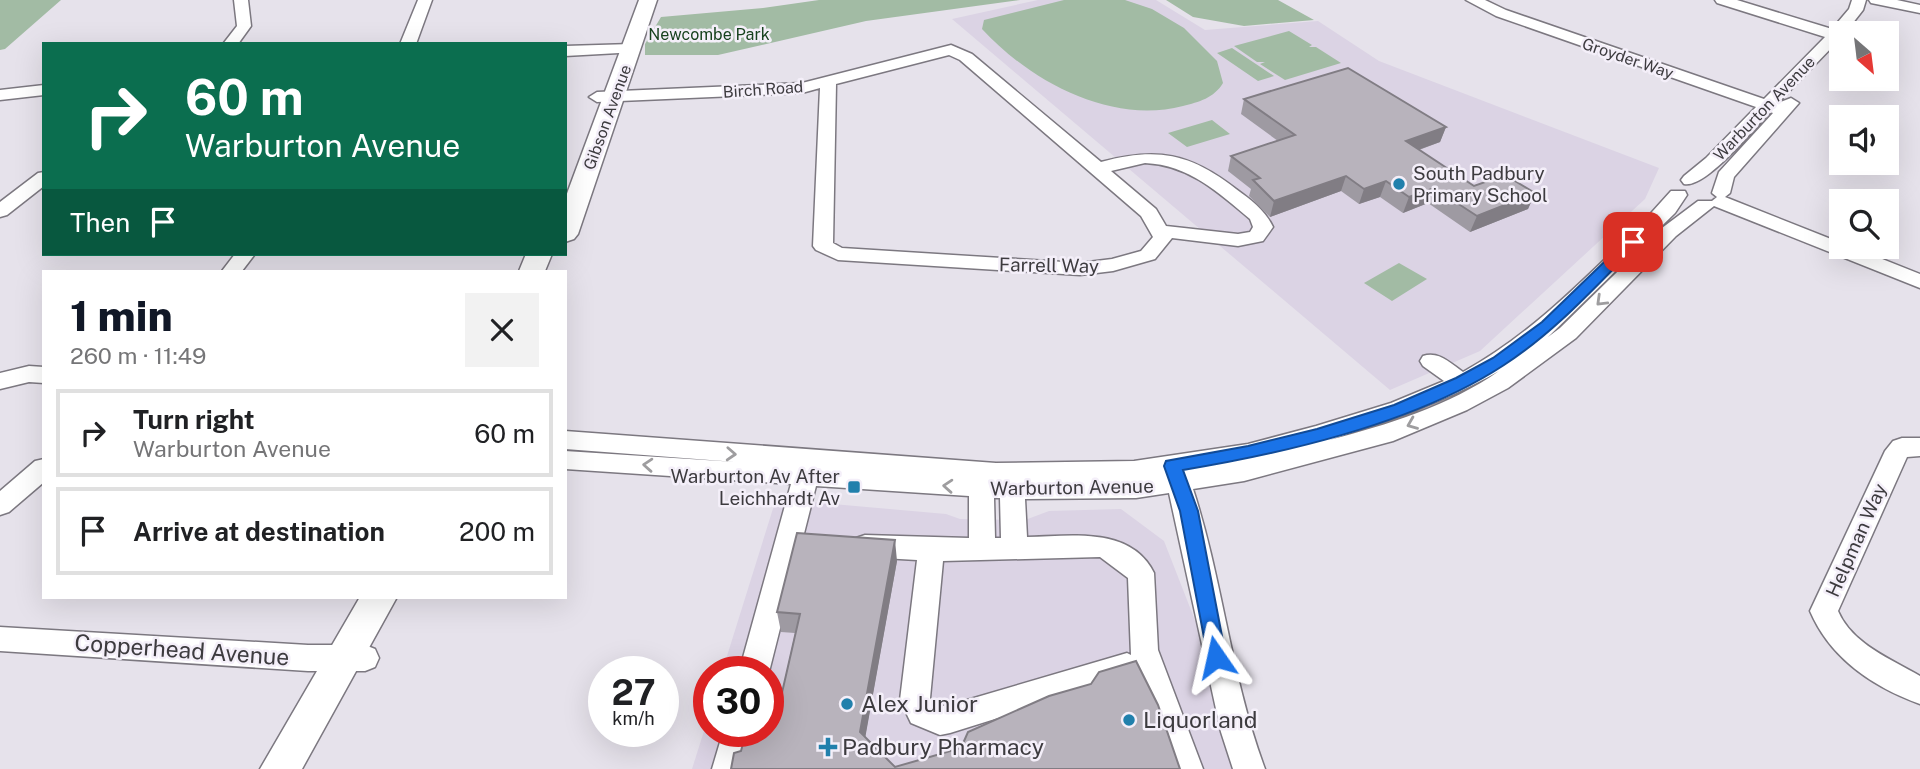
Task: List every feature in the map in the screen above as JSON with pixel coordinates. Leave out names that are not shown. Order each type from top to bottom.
[{"type":"main road","name":"Gibson Avenue","points":[[624,49],[635,0]]},
{"type":"main road","name":"Gibson Avenue","points":[[567,227],[606,97],[624,49],[648,0]]},
{"type":"main road","name":"Gibson Avenue","points":[[567,179],[606,97]]},
{"type":"main road","points":[[304,769],[378,599]]},
{"type":"main road","points":[[280,769],[354,658],[398,599]]},
{"type":"street","points":[[232,42],[244,26],[241,0]]},
{"type":"street","points":[[409,42],[425,0]]},
{"type":"street","name":"Groyder Way","points":[[1473,0],[1501,13],[1775,109]]},
{"type":"street","points":[[1722,0],[1829,37]]},
{"type":"street","name":"Warburton Avenue","points":[[1850,21],[1859,0]]},
{"type":"street","points":[[1866,21],[1877,0],[1920,9]]},
{"type":"street","points":[[1904,0],[1920,4]]},
{"type":"street","points":[[567,51],[624,49]]},
{"type":"street","name":"Birch Road","points":[[606,97],[802,88],[951,50],[965,57],[1097,169]]},
{"type":"street","name":"Warburton Avenue","points":[[567,440],[996,472],[1134,470],[1176,474],[1244,472],[1393,432],[1480,393],[1512,374],[1568,333],[1669,232],[1716,200],[1725,176],[1775,109],[1829,52]]},
{"type":"street","name":"Farrell Way","points":[[828,81],[823,246],[838,254],[1080,269],[1113,265],[1148,255],[1163,238],[1159,231]]},
{"type":"street","points":[[0,95],[42,90]]},
{"type":"street","name":"Warburton Avenue","points":[[567,460],[981,489],[1108,489],[1176,474],[1317,435],[1399,409],[1462,382],[1498,362],[1548,326],[1668,209],[1684,187],[1775,109]]},
{"type":"street","points":[[1144,158],[1187,164],[1202,172],[1258,216],[1262,227],[1256,237],[1238,240],[1159,231],[1149,214],[1097,169],[1144,158]]},
{"type":"street","points":[[0,211],[42,179]]},
{"type":"street","points":[[1684,187],[1690,202],[1716,200],[1920,281]]},
{"type":"street","points":[[1622,220],[1645,230]]},
{"type":"street","points":[[233,270],[243,256]]},
{"type":"street","points":[[1431,360],[1462,382]]},
{"type":"street","points":[[0,381],[29,374],[42,375]]},
{"type":"street","name":"Helpman Way","points":[[1920,447],[1902,447],[1897,451],[1824,611],[1828,624],[1854,651],[1920,691]]},
{"type":"street","points":[[0,505],[42,469]]},
{"type":"street","points":[[1176,474],[1189,511],[1221,682],[1249,769]]},
{"type":"street","points":[[762,656],[815,542],[806,476]]},
{"type":"street","points":[[981,489],[982,548]]},
{"type":"street","points":[[1012,489],[1015,548]]},
{"type":"street","points":[[815,542],[931,550],[1108,547],[1136,568],[1143,579],[1143,642],[1146,660],[1187,769]]},
{"type":"street","points":[[931,550],[915,700],[922,713],[932,718],[950,719],[1146,660]]},
{"type":"street","name":"Copperhead Avenue","points":[[0,639],[354,658]]},
{"type":"street","points":[[729,769],[734,747]]},
{"type":"shaded area","name":"South Padbury Primary School","points":[[1038,0],[1156,0],[1205,30],[1318,21],[1379,61],[1659,168],[1645,199],[1480,351],[1390,390],[952,19]]},
{"type":"shaded area","points":[[776,499],[946,514],[960,519],[1025,520],[1049,511],[1121,509],[1164,541],[1253,769],[692,769],[699,747],[784,747],[784,656],[727,656]]},
{"type":"green space","points":[[0,0],[61,0],[5,49],[0,50]]},
{"type":"green space","name":"Newcombe Park","points":[[819,0],[1020,0],[866,21],[718,55],[645,55],[645,44],[661,17]]},
{"type":"green space","points":[[1064,0],[1125,0],[1152,9],[1184,28],[1217,61],[1223,83],[1211,96],[1183,106],[1155,110],[1100,104],[1073,94],[1023,66],[982,29],[984,20]]},
{"type":"green space","points":[[1166,0],[1278,0],[1314,20],[1244,26],[1193,17]]},
{"type":"green space","points":[[1289,31],[1312,45],[1309,47],[1316,47],[1341,63],[1285,80],[1260,64],[1265,62],[1257,62],[1234,46]]},
{"type":"green space","points":[[1232,48],[1274,76],[1258,81],[1217,53]]},
{"type":"green space","points":[[1212,120],[1230,134],[1187,147],[1168,133]]},
{"type":"green space","points":[[1399,263],[1427,279],[1392,301],[1364,283]]},
{"type":"building","points":[[1348,68],[1446,127],[1406,141],[1474,186],[1505,175],[1535,193],[1477,216],[1434,188],[1409,197],[1386,181],[1364,189],[1346,176],[1274,201],[1253,180],[1260,178],[1231,156],[1295,135],[1244,99]]},
{"type":"building","points":[[797,533],[895,540],[860,732],[895,767],[961,748],[968,732],[1049,696],[1091,684],[1099,672],[1136,661],[1158,705],[1180,769],[731,769],[734,753],[741,751],[742,747],[784,747],[784,684],[800,614],[777,612]]},
{"type":"place","name":"South Padbury Primary School","points":[[1399,184]]},
{"type":"place","name":"Warburton Av After Leichhardt Av","points":[[854,487]]},
{"type":"place","name":"Alex Junior","points":[[847,704]]},
{"type":"place","name":"Liquorland","points":[[1129,720]]},
{"type":"place","name":"Padbury Pharmacy","points":[[828,747]]},
{"type":"route","points":[[1216,657],[1189,511],[1172,466],[1248,453],[1353,425],[1431,397],[1462,382],[1498,362],[1548,326],[1633,242]]}]
